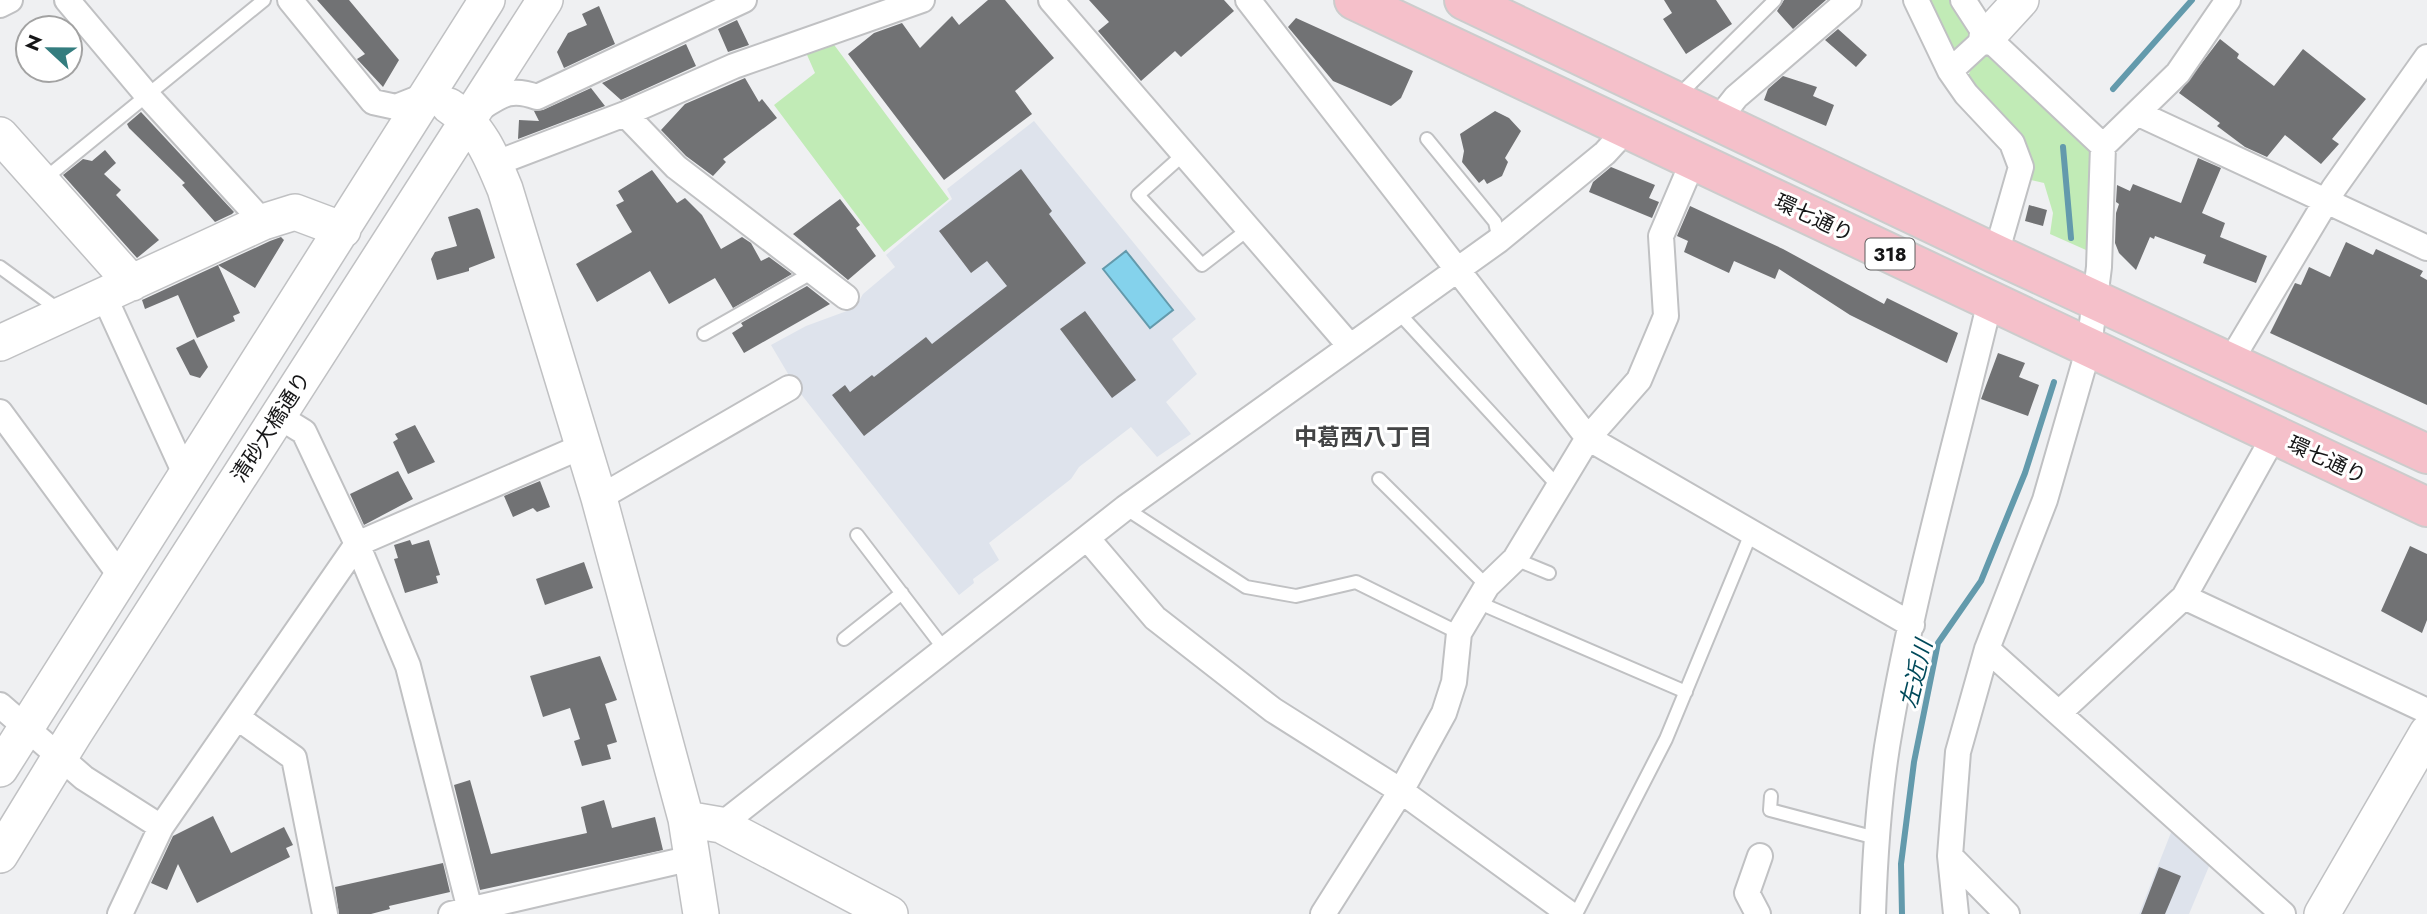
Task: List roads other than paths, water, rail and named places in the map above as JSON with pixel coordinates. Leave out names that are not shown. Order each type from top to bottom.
[{"type":"main road","name":"清砂大橋通り","points":[[0,769],[187,478],[487,0]]},
{"type":"main road","name":"清砂大橋通り","points":[[0,855],[467,118],[545,0]]},
{"type":"main road","name":"環七通り","points":[[1354,0],[2427,507]]},
{"type":"main road","name":"318","points":[[1464,0],[2095,301],[2427,454]]},
{"type":"main road","points":[[1987,37],[2021,0]]},
{"type":"main road","points":[[430,93],[467,118],[494,164],[599,498],[686,819],[701,914]]},
{"type":"main road","points":[[0,135],[42,181],[118,290]]},
{"type":"main road","points":[[0,343],[263,222],[295,212],[344,230]]},
{"type":"main road","points":[[2322,914],[2427,733]]},
{"type":"main road","points":[[686,819],[721,825],[890,914]]},
{"type":"street","points":[[0,5],[10,0]]},
{"type":"street","points":[[67,0],[147,95],[263,222]]},
{"type":"street","points":[[290,0],[373,102],[396,107],[430,93]]},
{"type":"street","points":[[467,118],[502,95],[520,91],[537,97],[744,0]]},
{"type":"street","points":[[494,164],[625,114],[734,66],[922,0]]},
{"type":"street","points":[[1051,0],[1349,345]]},
{"type":"street","points":[[1248,0],[1588,438],[1912,625]]},
{"type":"street","points":[[1717,121],[1736,97],[1849,0]]},
{"type":"street","points":[[1916,0],[1950,71],[1966,94],[2012,144],[2021,167],[1996,254]]},
{"type":"street","points":[[1963,0],[1987,37],[2103,146]]},
{"type":"street","points":[[1956,914],[1950,856],[1958,752],[1987,649],[2045,500],[2089,347],[2095,301],[2103,146],[2178,73],[2228,0]]},
{"type":"street","points":[[1950,71],[1987,37]]},
{"type":"street","points":[[2231,362],[2325,202],[2427,57]]},
{"type":"street","points":[[2137,113],[2427,248]]},
{"type":"street","points":[[625,114],[676,167],[846,297]]},
{"type":"street","points":[[721,825],[1125,508],[1499,240],[1605,153],[1627,129]]},
{"type":"street","points":[[1323,914],[1401,791],[1444,713],[1454,681],[1459,633],[1482,594],[1515,559],[1588,438],[1639,380],[1666,316],[1661,236],[1693,161]]},
{"type":"street","points":[[118,290],[187,478]]},
{"type":"street","points":[[1873,914],[1876,838],[1889,730],[1947,466],[1990,302]]},
{"type":"street","points":[[599,498],[789,387]]},
{"type":"street","points":[[0,412],[122,578]]},
{"type":"street","points":[[278,416],[304,432],[357,544],[408,666],[464,913],[692,858]]},
{"type":"street","points":[[2059,713],[2184,597],[2274,436]]},
{"type":"street","points":[[120,914],[161,827],[357,544],[583,446]]},
{"type":"street","points":[[1087,538],[1155,618],[1273,710],[1401,791],[1570,914]]},
{"type":"street","points":[[2184,597],[2427,711]]},
{"type":"street","points":[[1987,649],[2283,914]]},
{"type":"street","points":[[0,705],[84,779],[161,827]]},
{"type":"street","points":[[238,718],[294,758],[325,914]]},
{"type":"street","points":[[1758,914],[1747,893],[1760,856]]},
{"type":"street","points":[[1950,856],[2007,914]]},
{"type":"lane","points":[[42,181],[264,0]]},
{"type":"lane","points":[[1674,100],[1775,0]]},
{"type":"lane","points":[[1427,139],[1495,222],[1499,240]]},
{"type":"lane","points":[[1185,153],[1138,195],[1202,265],[1250,228]]},
{"type":"lane","points":[[0,267],[63,313]]},
{"type":"lane","points":[[704,334],[813,272]]},
{"type":"lane","points":[[1397,312],[1558,486]]},
{"type":"lane","points":[[1379,479],[1482,594],[1686,692]]},
{"type":"lane","points":[[1125,508],[1246,587],[1296,596],[1356,582],[1459,633]]},
{"type":"lane","points":[[1576,914],[1666,739],[1752,531]]},
{"type":"lane","points":[[857,535],[945,650]]},
{"type":"lane","points":[[1515,559],[1549,573]]},
{"type":"lane","points":[[844,639],[902,593]]},
{"type":"lane","points":[[1771,796],[1770,810],[1876,838]]},
{"type":"water","points":[[1126,251],[1173,310],[1150,328],[1103,269]]},
{"type":"waterway","name":"左近川","points":[[2113,89],[2192,0]]},
{"type":"waterway","name":"左近川","points":[[2063,147],[2071,238]]},
{"type":"waterway","name":"左近川","points":[[1902,914],[1901,864],[1914,762],[1938,643],[1981,581],[2025,473],[2054,382]]},
{"type":"district","name":"中葛西八丁目","points":[[1363,437]]}]
